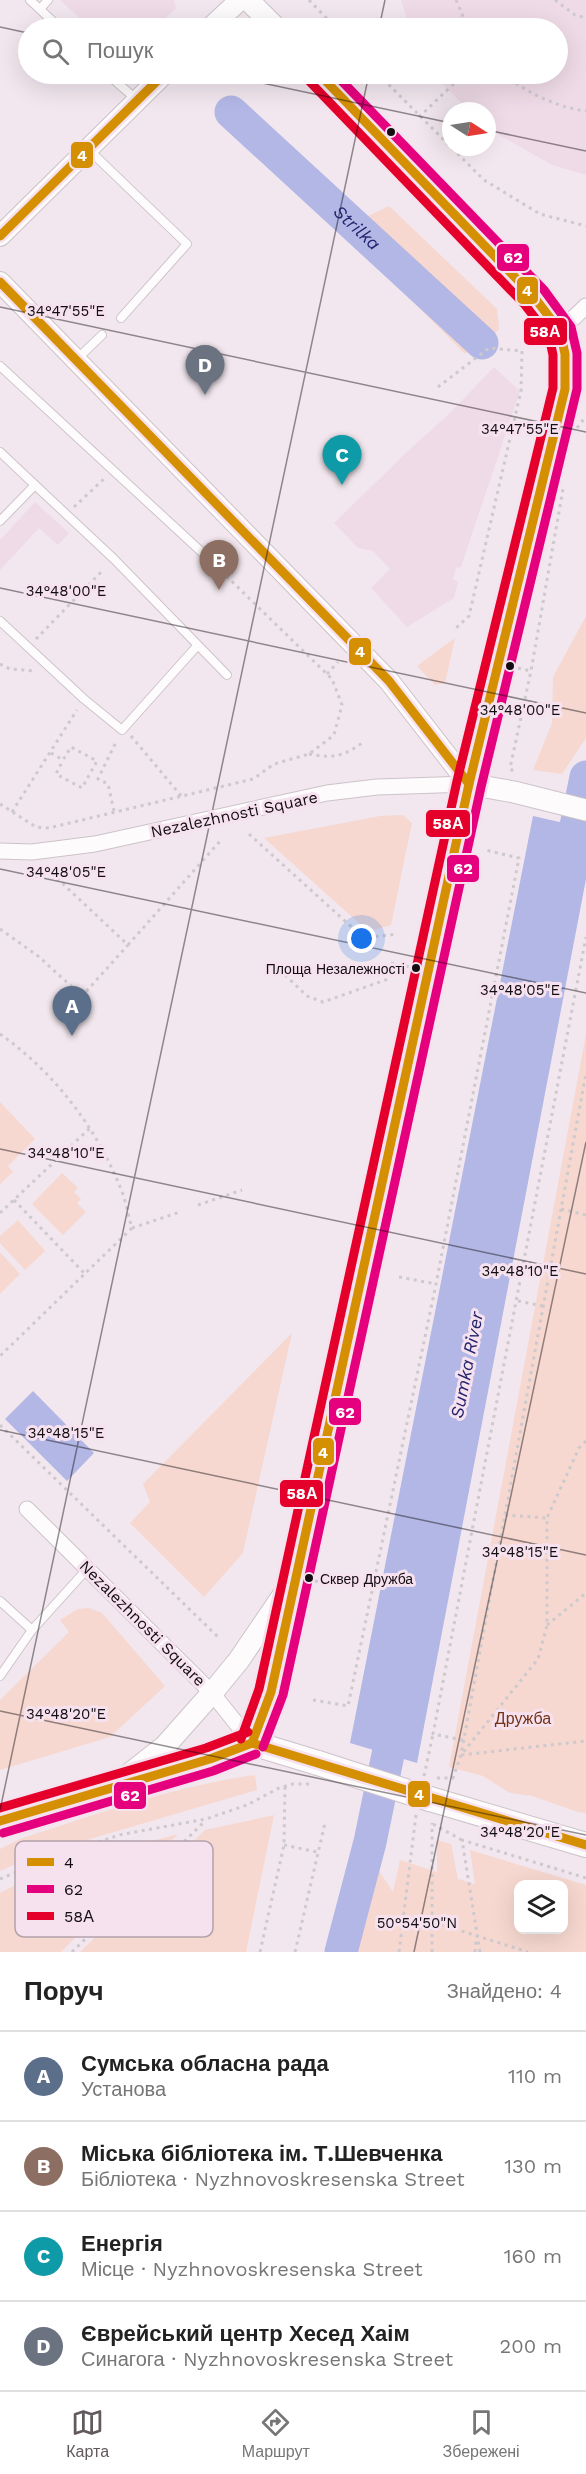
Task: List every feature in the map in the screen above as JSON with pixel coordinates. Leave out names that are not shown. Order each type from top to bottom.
[{"type":"main road","points":[[248,0],[266,18]]},
{"type":"main road","points":[[252,1743],[271,1692],[469,784],[565,389],[565,354],[560,331],[534,297],[329,84]]},
{"type":"main road","points":[[469,784],[516,784],[586,810]]},
{"type":"main road","points":[[113,1786],[165,1746],[239,1660],[296,1578]]},
{"type":"main road","points":[[0,1828],[10,1818],[210,1759],[252,1743],[315,1774],[426,1798],[586,1845]]},
{"type":"street","points":[[221,18],[240,0]]},
{"type":"street","points":[[0,236],[154,84]]},
{"type":"street","points":[[0,282],[388,681],[469,784]]},
{"type":"street","points":[[560,331],[586,306]]},
{"type":"street","name":"Nezalezhnosti Square","points":[[0,851],[32,852],[95,844],[327,793],[377,787],[469,784]]},
{"type":"street","name":"Nezalezhnosti Square","points":[[27,1509],[212,1692],[252,1743]]},
{"type":"lane","points":[[30,0],[49,18]]},
{"type":"lane","points":[[40,9],[48,0]]},
{"type":"lane","points":[[119,84],[137,100]]},
{"type":"lane","points":[[88,150],[187,244],[120,318]]},
{"type":"lane","points":[[76,360],[102,335]]},
{"type":"lane","points":[[0,366],[207,557]]},
{"type":"lane","points":[[0,452],[114,559],[226,675]]},
{"type":"lane","points":[[0,520],[35,485]]},
{"type":"lane","points":[[0,621],[84,699],[122,730],[197,646]]},
{"type":"lane","points":[[0,1676],[32,1630],[88,1568]]},
{"type":"lane","points":[[0,1601],[32,1630]]},
{"type":"path","points":[[309,0],[326,18]]},
{"type":"path","points":[[456,0],[464,18]]},
{"type":"path","points":[[555,0],[575,15],[586,18]]},
{"type":"path","points":[[388,84],[484,180],[540,214],[586,226]]},
{"type":"path","points":[[419,117],[454,84]]},
{"type":"path","points":[[519,84],[538,97],[573,110],[586,111]]},
{"type":"path","points":[[438,387],[489,348],[522,351],[521,391],[469,616],[454,630]]},
{"type":"path","points":[[572,435],[586,416]]},
{"type":"path","points":[[66,514],[112,471]]},
{"type":"path","points":[[516,784],[510,768],[531,671],[564,482]]},
{"type":"path","points":[[0,804],[36,827],[49,828],[253,779],[274,764],[309,754],[334,735],[342,705],[332,679],[207,557]]},
{"type":"path","points":[[28,647],[114,559]]},
{"type":"path","points":[[327,674],[338,662]]},
{"type":"path","points":[[0,664],[10,669],[57,673]]},
{"type":"path","points":[[12,812],[84,699]]},
{"type":"path","points":[[98,779],[122,730],[131,736],[182,797]]},
{"type":"path","points":[[309,754],[327,758],[348,753],[365,741]]},
{"type":"path","points":[[70,747],[97,761],[82,788],[56,774],[63,760],[70,747]]},
{"type":"path","points":[[51,753],[63,760]]},
{"type":"path","points":[[90,774],[108,784],[114,811]]},
{"type":"path","points":[[249,834],[356,931],[372,937],[398,934]]},
{"type":"path","points":[[0,929],[38,956],[82,996],[221,840]]},
{"type":"path","points":[[313,1700],[348,1706],[436,1284],[519,858],[485,850]]},
{"type":"path","points":[[45,867],[128,945]]},
{"type":"path","points":[[399,1952],[426,1798],[433,1734],[518,1301],[586,937]]},
{"type":"path","points":[[285,975],[307,996],[324,1002],[388,980]]},
{"type":"path","points":[[0,1034],[25,1052],[64,1092],[90,1128],[121,1189],[132,1228]]},
{"type":"path","points":[[426,1798],[453,1778],[461,1755],[586,1073]]},
{"type":"path","points":[[0,1213],[90,1128]]},
{"type":"path","points":[[198,1205],[242,1190]]},
{"type":"path","points":[[14,1200],[85,1274]]},
{"type":"path","points":[[561,1209],[586,1214]]},
{"type":"path","points":[[0,1356],[132,1228],[180,1212]]},
{"type":"path","points":[[399,1277],[436,1284]]},
{"type":"path","points":[[518,1301],[543,1306]]},
{"type":"path","points":[[0,1425],[218,1637]]},
{"type":"path","points":[[461,1755],[537,1659],[547,1625],[547,1518],[579,1449],[586,1442]]},
{"type":"path","points":[[505,1515],[547,1518]]},
{"type":"path","points":[[547,1625],[586,1593]]},
{"type":"path","points":[[433,1734],[463,1740]]},
{"type":"path","points":[[461,1755],[586,1741]]},
{"type":"path","points":[[102,1841],[119,1835],[206,1819],[247,1805],[315,1774]]},
{"type":"path","points":[[260,1952],[284,1845],[285,1786]]},
{"type":"path","points":[[426,1798],[432,1823],[432,1952]]},
{"type":"path","points":[[184,1841],[206,1819]]},
{"type":"path","points":[[295,1952],[325,1823]]},
{"type":"path","points":[[432,1823],[462,1840],[586,1878]]},
{"type":"path","points":[[462,1840],[480,1952]]},
{"type":"path","points":[[284,1845],[318,1852]]},
{"type":"path","points":[[0,1879],[15,1872]]},
{"type":"path","points":[[433,1922],[528,1952]]},
{"type":"path","points":[[475,1952],[477,1936]]},
{"type":"path","points":[[72,1952],[87,1937]]},
{"type":"shaded area","points":[[60,0],[174,0],[176,8],[166,18],[80,18]]},
{"type":"shaded area","points":[[401,0],[586,0],[586,175],[552,165],[499,135],[496,132],[496,102],[461,102],[442,84],[568,84],[568,18],[407,18]]},
{"type":"shaded area","points":[[494,367],[520,391],[461,567],[456,568],[453,579],[458,582],[454,598],[407,627],[371,588],[390,569],[373,551],[358,548],[334,523],[448,415]]},
{"type":"shaded area","points":[[35,502],[69,533],[58,545],[39,528],[0,570],[0,540]]},
{"type":"green space","points":[[389,206],[497,309],[499,329],[479,351],[464,353],[341,229]]},
{"type":"green space","points":[[586,616],[586,738],[562,774],[533,770],[552,723],[553,677]]},
{"type":"green space","points":[[455,638],[445,683],[435,685],[417,666]]},
{"type":"green space","points":[[403,815],[412,823],[391,925],[374,930],[360,924],[264,838],[380,816]]},
{"type":"green space","name":"Дружба","points":[[586,1034],[586,1813],[532,1796],[510,1793],[483,1776],[449,1767]]},
{"type":"green space","points":[[0,1102],[35,1139],[8,1166],[13,1172],[0,1184]]},
{"type":"green space","points":[[62,1173],[78,1188],[74,1192],[81,1199],[77,1203],[86,1212],[63,1235],[32,1204]]},
{"type":"green space","points":[[18,1220],[45,1251],[25,1270],[0,1243],[0,1236]]},
{"type":"green space","points":[[0,1252],[20,1274],[0,1294]]},
{"type":"green space","points":[[292,1333],[243,1553],[204,1597],[130,1523],[150,1502],[143,1484]]},
{"type":"green space","points":[[89,1608],[102,1613],[165,1686],[110,1737],[0,1770],[0,1700],[69,1632],[60,1620],[78,1609]]},
{"type":"green space","points":[[255,1775],[257,1790],[84,1841],[16,1841],[166,1793]]},
{"type":"green space","points":[[274,1815],[246,1952],[80,1952],[95,1937],[213,1937],[213,1841],[194,1841],[205,1830]]},
{"type":"green space","points":[[178,1834],[171,1841],[152,1841]]},
{"type":"green space","points":[[437,1840],[451,1844],[458,1879],[475,1884],[470,1850],[586,1885],[586,1952],[332,1952],[355,1921],[370,1872],[376,1866],[393,1892],[400,1860],[437,1872]]},
{"type":"green space","points":[[15,1842],[15,1864],[0,1871],[0,1849]]},
{"type":"green space","points":[[15,1886],[15,1937],[76,1937],[61,1952],[0,1952],[0,1893]]},
{"type":"water","points":[[533,816],[586,828],[586,879],[417,1763],[350,1743]]},
{"type":"water","points":[[33,1391],[94,1453],[67,1481],[5,1419]]},
{"type":"waterway","name":"Strilka","points":[[231,112],[482,343]]},
{"type":"waterway","name":"Sumka River","points":[[567,870],[586,777]]},
{"type":"waterway","name":"Sumka River","points":[[341,1952],[370,1842],[397,1711]]},
{"type":"transit line","name":"4","points":[[0,236],[154,84]]},
{"type":"transit line","name":"58А","points":[[241,1739],[259,1689],[457,781],[553,388],[553,355],[549,336],[525,305],[312,84]]},
{"type":"transit line","name":"4","points":[[252,1743],[271,1692],[469,784],[565,389],[565,354],[560,331],[534,297],[329,84]]},
{"type":"transit line","name":"62","points":[[263,1747],[283,1695],[481,787],[577,389],[577,353],[571,327],[544,290],[345,84]]},
{"type":"transit line","name":"4","points":[[0,282],[389,681],[469,784]]},
{"type":"transit line","name":"58А","points":[[0,1808],[206,1748],[248,1732]]},
{"type":"transit line","name":"4","points":[[252,1743],[586,1845]]},
{"type":"transit line","name":"4","points":[[0,1821],[210,1759],[252,1743]]},
{"type":"transit line","name":"62","points":[[3,1833],[213,1771],[256,1754]]},
{"type":"place","name":"Єврейський центр Хесед Хаім","points":[[205,395]]},
{"type":"place","name":"Енергія","points":[[342,485]]},
{"type":"place","name":"Міська бібліотека ім. Т.Шевченка","points":[[219,590]]},
{"type":"place","name":"Площа Незалежності","points":[[416,968]]},
{"type":"place","name":"Сумська обласна рада","points":[[72,1036]]},
{"type":"place","name":"Сквер Дружба","points":[[309,1578]]}]
